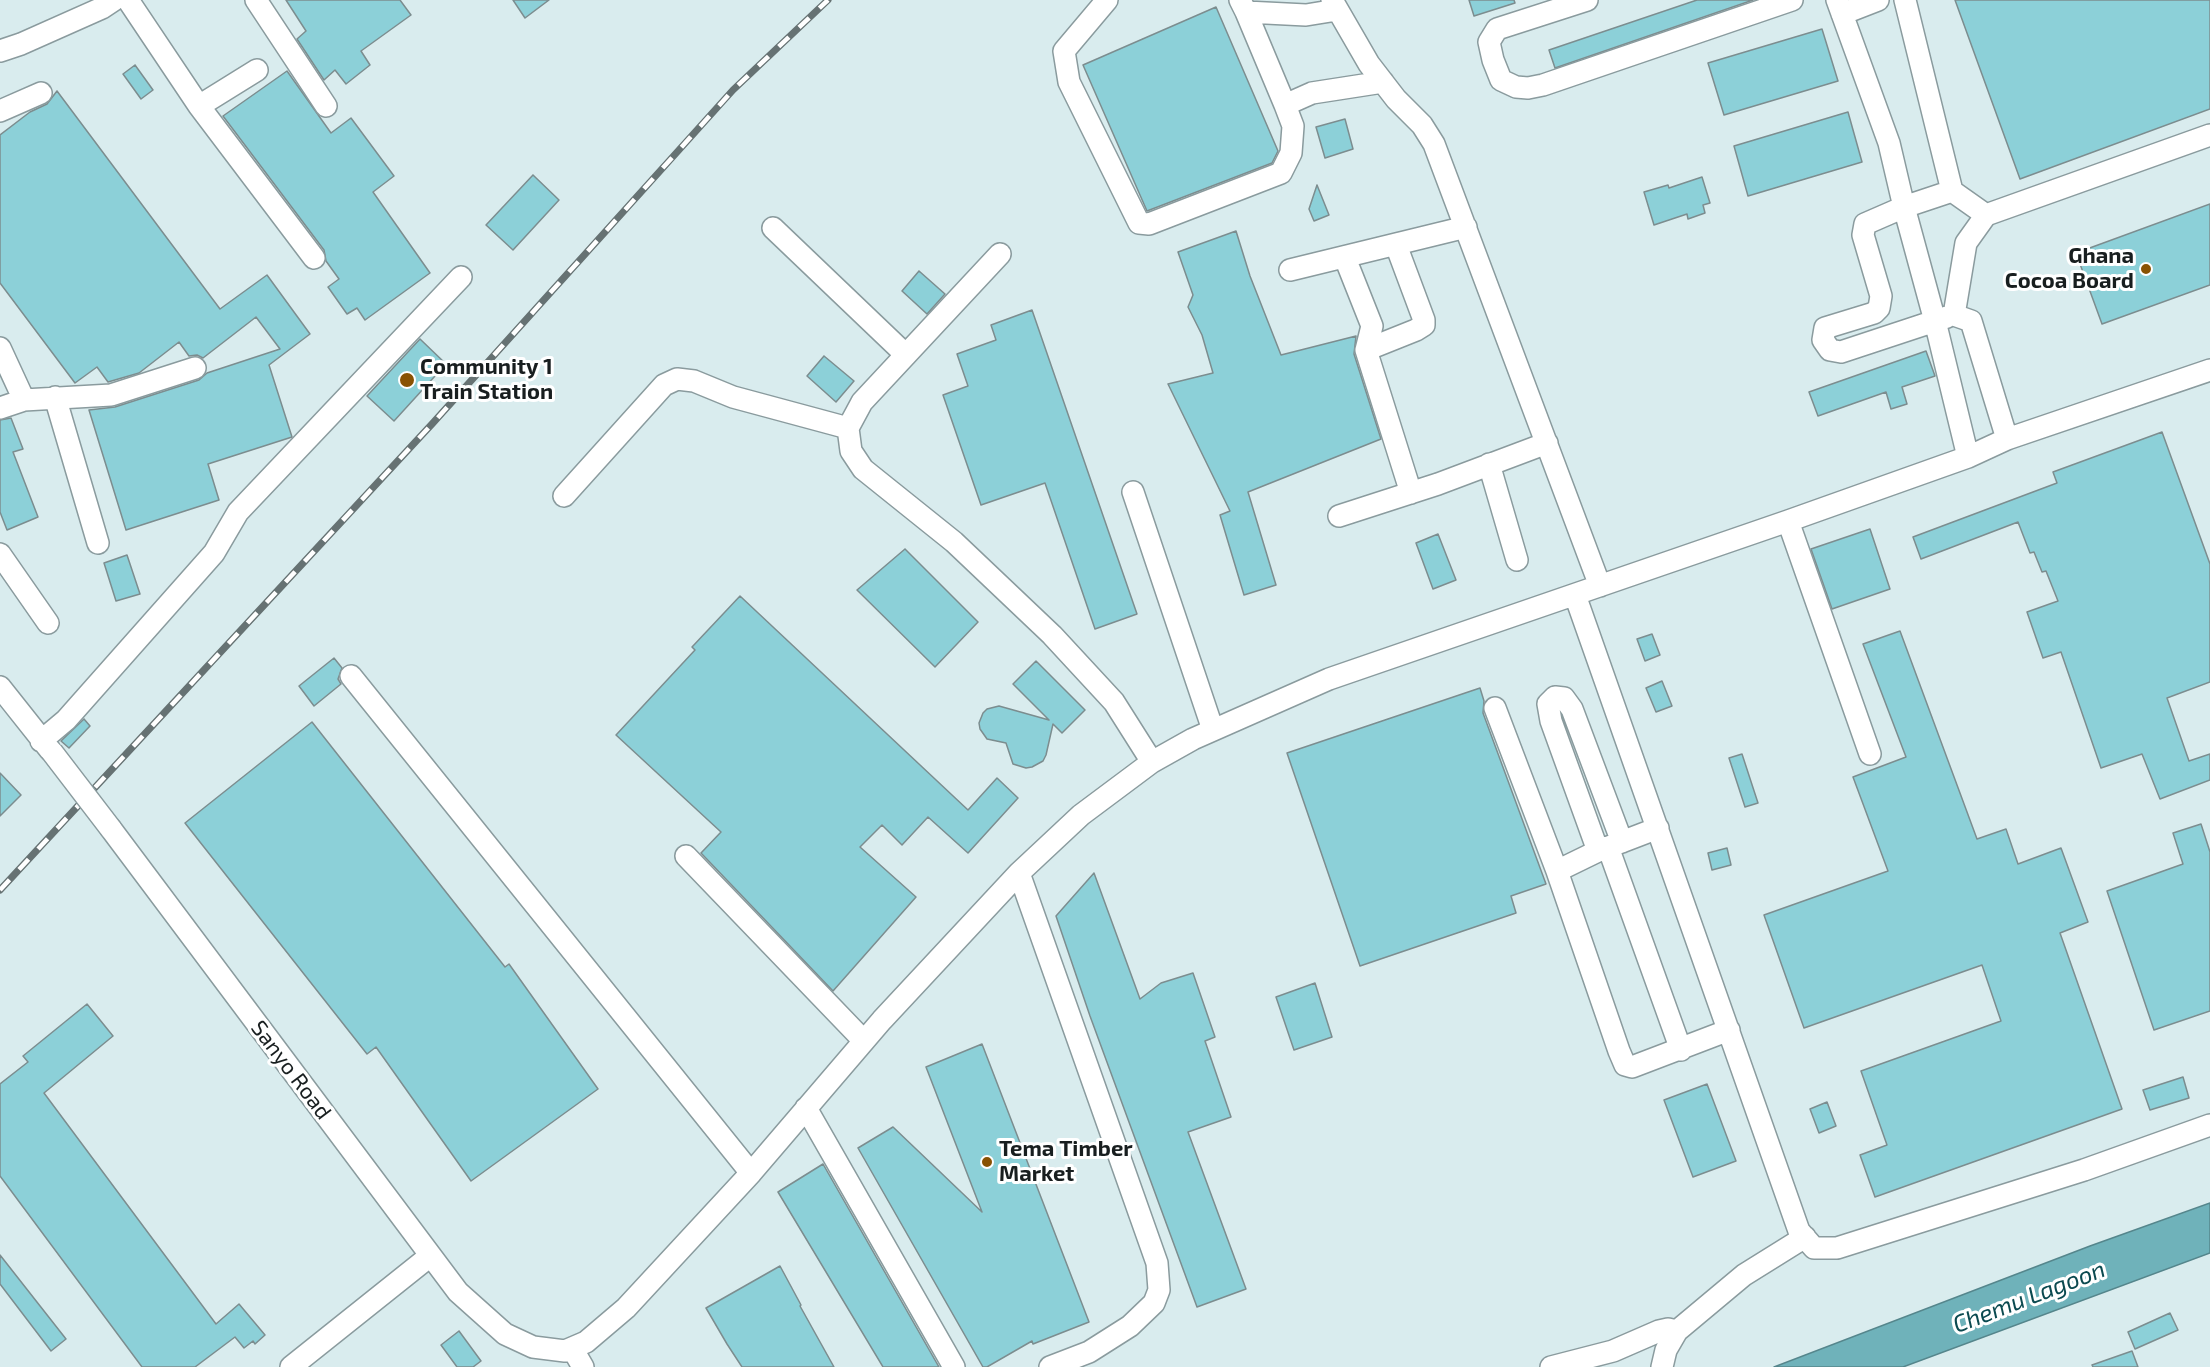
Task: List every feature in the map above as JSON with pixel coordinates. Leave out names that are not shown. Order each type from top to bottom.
[{"type":"street","points":[[128,0],[199,106],[315,258]]},
{"type":"street","points":[[256,0],[326,106]]},
{"type":"street","points":[[1107,0],[1064,51],[1069,82],[1139,223],[1149,224],[1281,173],[1291,153],[1293,126],[1243,6]]},
{"type":"street","points":[[1587,0],[1497,29],[1489,42],[1501,80],[1516,87],[1527,88],[1543,85],[1792,0]]},
{"type":"street","points":[[1878,0],[1840,7],[1889,143],[1904,207],[1944,318],[1968,458]]},
{"type":"street","points":[[1905,0],[1952,191],[1986,215]]},
{"type":"street","points":[[0,51],[21,44],[104,3]]},
{"type":"street","points":[[1243,6],[1306,15],[1334,5],[1369,64],[1422,125],[1434,144],[1600,586]]},
{"type":"street","points":[[199,106],[257,70]]},
{"type":"street","points":[[1286,105],[1312,93],[1383,82]]},
{"type":"street","points":[[0,111],[41,93]]},
{"type":"street","points":[[1944,318],[1966,243],[1986,215],[2210,135]]},
{"type":"street","points":[[1952,191],[1904,207],[1865,224],[1863,235],[1881,296],[1879,308],[1874,313],[1825,328],[1823,340],[1830,350],[1841,352],[1944,318],[1971,321],[2007,439]]},
{"type":"street","points":[[1290,270],[1466,227]]},
{"type":"street","points":[[773,228],[906,355]]},
{"type":"street","points":[[1366,350],[1424,325],[1396,245]]},
{"type":"street","points":[[1000,254],[862,402],[848,428],[851,451],[863,469],[954,542],[1052,635],[1114,702],[1152,762]]},
{"type":"street","points":[[1345,258],[1372,326],[1366,350],[1411,493]]},
{"type":"street","points":[[47,746],[66,720],[214,553],[238,512],[460,277]]},
{"type":"street","points":[[0,348],[24,400]]},
{"type":"street","points":[[0,408],[24,400],[111,395],[195,368]]},
{"type":"street","points":[[584,1367],[572,1348],[586,1342],[626,1308],[751,1173],[864,1041],[1019,873],[1081,815],[1152,762],[1213,730],[1329,679],[1968,458],[2007,439],[2210,370]]},
{"type":"street","points":[[564,496],[664,385],[677,380],[694,381],[733,397],[848,428]]},
{"type":"street","points":[[55,397],[98,543]]},
{"type":"street","points":[[1340,516],[1411,493],[1547,443]]},
{"type":"street","points":[[1489,464],[1517,561]]},
{"type":"street","points":[[1133,492],[1213,730]]},
{"type":"street","points":[[1788,521],[1870,754]]},
{"type":"street","points":[[0,554],[48,623]]},
{"type":"street","points":[[1575,595],[1800,1231],[1815,1248],[1837,1248],[2084,1170],[2210,1125]]},
{"type":"street","points":[[351,676],[751,1173]]},
{"type":"street","name":"Sanyo Road","points":[[0,687],[111,830],[458,1292],[505,1334],[533,1347],[565,1351],[572,1348]]},
{"type":"street","points":[[1609,847],[1551,721],[1548,704],[1555,697],[1564,698],[1572,709],[1609,847],[1681,1050]]},
{"type":"street","points":[[1495,708],[1557,871],[1625,1065],[1632,1067],[1729,1030]]},
{"type":"street","points":[[1557,871],[1658,828]]},
{"type":"street","points":[[686,856],[864,1041]]},
{"type":"street","points":[[1019,873],[1157,1263],[1159,1290],[1154,1303],[1130,1326],[1089,1352],[1050,1367]]},
{"type":"street","points":[[807,1108],[954,1367]]},
{"type":"street","points":[[1662,1367],[1666,1350],[1677,1331],[1744,1275],[1805,1237]]},
{"type":"street","points":[[291,1367],[430,1256]]},
{"type":"street","points":[[1551,1367],[1612,1351],[1659,1331],[1668,1329],[1677,1331]]},
{"type":"water","name":"Chemu Lagoon","points":[[2210,1203],[2210,1253],[1903,1367],[1774,1367],[2090,1246]]},
{"type":"building","points":[[286,0],[400,0],[411,15],[361,51],[370,65],[346,84],[335,70],[324,80],[297,39],[306,31]]},
{"type":"building","points":[[513,0],[549,0],[525,18]]},
{"type":"building","points":[[1469,0],[1514,0],[1515,3],[1474,16]]},
{"type":"building","points":[[1697,0],[1753,0],[1555,68],[1549,50]]},
{"type":"building","points":[[1955,0],[2210,0],[2210,109],[2020,179]]},
{"type":"building","points":[[1216,7],[1278,151],[1272,163],[1147,211],[1083,65]]},
{"type":"building","points":[[1822,29],[1838,81],[1724,115],[1708,63]]},
{"type":"building","points":[[135,65],[153,90],[141,99],[123,74]]},
{"type":"building","points":[[287,71],[331,133],[351,118],[394,176],[373,192],[430,273],[365,320],[357,308],[347,314],[328,287],[339,279],[326,261],[324,250],[223,116]]},
{"type":"building","points":[[57,91],[220,309],[267,275],[310,334],[269,365],[292,437],[208,464],[219,500],[126,530],[89,410],[115,407],[199,380],[207,373],[280,349],[256,317],[203,358],[197,355],[189,356],[179,342],[139,373],[108,382],[97,367],[75,383],[0,283],[0,135],[30,112],[47,104]]},
{"type":"building","points":[[1848,112],[1862,162],[1748,196],[1734,146]]},
{"type":"building","points":[[1345,119],[1353,149],[1325,158],[1316,127]]},
{"type":"building","points":[[533,175],[559,200],[513,250],[486,225]]},
{"type":"building","points":[[1702,177],[1710,203],[1703,205],[1705,213],[1688,219],[1687,214],[1654,225],[1644,192],[1668,185],[1669,188]]},
{"type":"building","points":[[1317,185],[1329,215],[1314,221],[1309,209]]},
{"type":"building","name":"Ghana Cocoa Board","points":[[2210,204],[2210,285],[2102,324],[2076,253]]},
{"type":"building","points":[[1236,231],[1250,276],[1281,355],[1356,336],[1354,354],[1381,439],[1248,492],[1276,585],[1244,595],[1220,515],[1230,511],[1168,384],[1213,373],[1202,335],[1188,307],[1193,295],[1178,252]]},
{"type":"building","points":[[919,271],[945,294],[927,314],[902,291]]},
{"type":"building","points":[[1032,310],[1137,614],[1095,629],[1045,483],[981,505],[943,395],[968,386],[957,354],[996,340],[991,325]]},
{"type":"building","points":[[420,339],[446,364],[394,421],[367,396]]},
{"type":"building","points":[[1926,351],[1935,376],[1902,387],[1907,404],[1891,409],[1886,392],[1818,416],[1809,392]]},
{"type":"building","points":[[824,356],[854,381],[836,402],[807,376]]},
{"type":"building","points":[[11,418],[23,449],[13,452],[38,517],[7,530],[0,512],[0,420]]},
{"type":"building","points":[[2162,432],[2210,564],[2210,682],[2167,698],[2189,761],[2210,754],[2210,780],[2160,799],[2142,754],[2101,768],[2061,652],[2043,658],[2027,612],[2058,601],[2046,571],[2042,572],[2034,552],[2030,553],[2018,522],[1921,559],[1913,537],[2057,483],[2053,472]]},
{"type":"building","points":[[1870,529],[1890,589],[1832,609],[1811,549]]},
{"type":"building","points":[[1438,534],[1456,580],[1433,589],[1416,543]]},
{"type":"building","points":[[905,549],[978,622],[935,667],[857,590]]},
{"type":"building","points":[[127,555],[140,594],[116,601],[104,563]]},
{"type":"building","points":[[740,596],[968,810],[997,778],[1018,798],[968,853],[928,817],[902,845],[882,825],[860,847],[916,897],[833,991],[701,853],[721,832],[616,735],[695,650],[692,647]]},
{"type":"building","points":[[1900,631],[1977,839],[2006,829],[2018,864],[2061,848],[2088,922],[2060,933],[2122,1109],[1875,1197],[1860,1155],[1887,1145],[1861,1071],[2001,1021],[1982,965],[1804,1028],[1764,915],[1888,871],[1853,777],[1906,757],[1863,644]]},
{"type":"building","points":[[1652,634],[1660,655],[1645,661],[1637,639]]},
{"type":"building","points":[[334,658],[342,668],[338,679],[341,684],[314,706],[299,686]]},
{"type":"building","points":[[1036,661],[1085,710],[1062,733],[1053,724],[1043,761],[1026,768],[1013,764],[1006,743],[987,739],[979,723],[987,709],[999,706],[1049,720],[1013,684]]},
{"type":"building","points":[[1662,681],[1672,706],[1656,712],[1646,688]]},
{"type":"building","points":[[1480,688],[1484,701],[1483,713],[1546,884],[1511,896],[1516,913],[1360,966],[1287,753]]},
{"type":"building","points":[[84,719],[90,726],[69,748],[61,741]]},
{"type":"building","points":[[312,722],[505,967],[509,964],[598,1089],[471,1181],[376,1047],[367,1054],[185,823]]},
{"type":"building","points":[[1742,754],[1758,803],[1745,807],[1729,758]]},
{"type":"building","points":[[0,773],[21,795],[0,816]]},
{"type":"building","points":[[2201,824],[2210,852],[2210,1011],[2154,1030],[2107,891],[2183,864],[2173,833]]},
{"type":"building","points":[[1727,848],[1731,865],[1712,870],[1708,853]]},
{"type":"building","points":[[1094,873],[1140,999],[1161,983],[1193,973],[1215,1037],[1205,1041],[1231,1117],[1188,1132],[1246,1289],[1197,1307],[1090,1016],[1056,916]]},
{"type":"building","points":[[1315,983],[1332,1037],[1294,1050],[1276,997]]},
{"type":"building","points":[[87,1004],[113,1036],[44,1093],[216,1324],[239,1304],[265,1335],[255,1344],[253,1341],[244,1348],[235,1337],[195,1367],[142,1367],[0,1176],[0,1084],[28,1062],[23,1056]]},
{"type":"building","points":[[982,1044],[1089,1322],[1033,1344],[1032,1341],[987,1367],[983,1367],[858,1148],[893,1127],[982,1212],[926,1067]]},
{"type":"building","points":[[2183,1077],[2189,1098],[2150,1110],[2143,1090]]},
{"type":"building","points":[[1707,1084],[1736,1161],[1693,1177],[1664,1100]]},
{"type":"building","points":[[1827,1102],[1836,1126],[1819,1133],[1810,1109]]},
{"type":"building","points":[[823,1164],[939,1367],[883,1367],[778,1192]]},
{"type":"building","points":[[0,1255],[66,1339],[51,1351],[0,1284]]},
{"type":"building","points":[[780,1266],[834,1367],[742,1367],[706,1308]]},
{"type":"building","points":[[2170,1313],[2178,1330],[2135,1349],[2128,1332]]},
{"type":"building","points":[[459,1331],[481,1361],[473,1367],[457,1367],[441,1345]]},
{"type":"building","points":[[2132,1351],[2138,1367],[2093,1367],[2092,1365]]},
{"type":"railway","points":[[0,890],[432,424],[733,90],[828,0]]},
{"type":"place","name":"Ghana Cocoa Board","points":[[2146,269]]},
{"type":"place","name":"Community 1 Train Station","points":[[407,380]]},
{"type":"place","name":"Tema Timber Market","points":[[987,1162]]}]
